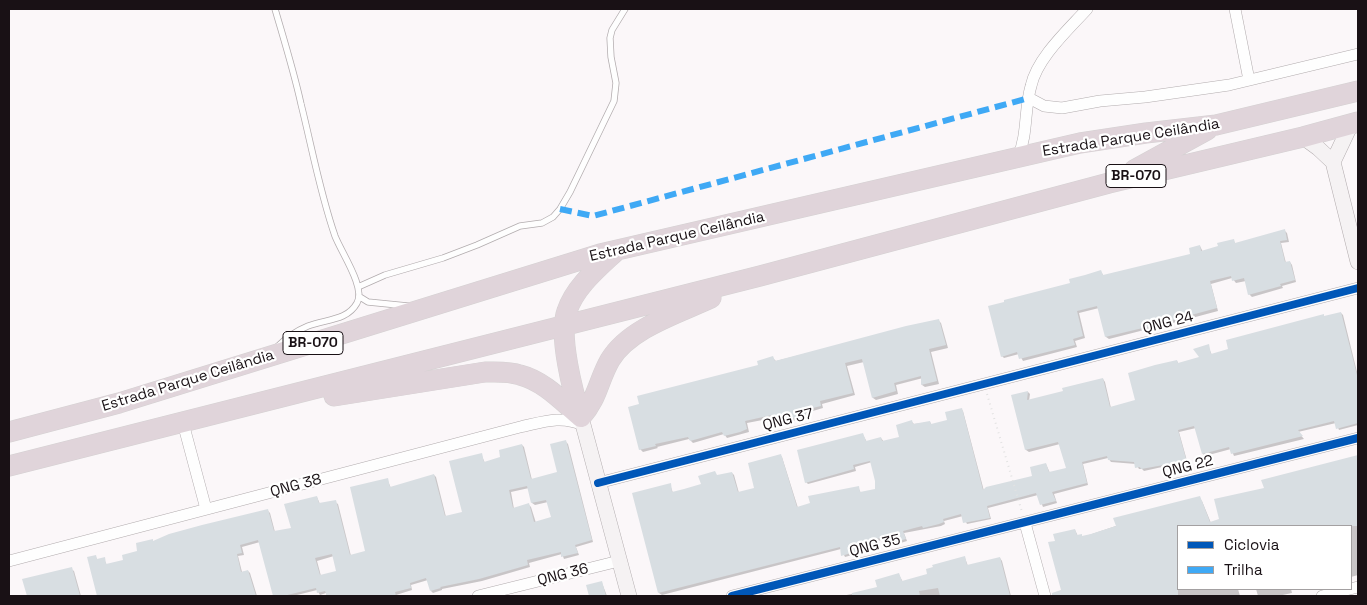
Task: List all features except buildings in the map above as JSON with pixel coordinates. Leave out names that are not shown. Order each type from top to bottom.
[{"type":"highway","name":"Estrada Parque Ceilândia","points":[[9,432],[119,403],[617,250],[1080,143],[1146,133],[1216,126],[1358,91]]},
{"type":"highway","name":"BR-070","points":[[9,466],[760,276],[1109,183],[1354,123]]},
{"type":"highway","points":[[1109,183],[1216,126]]},
{"type":"highway","points":[[582,422],[571,379],[564,326],[567,310],[574,296],[584,283],[617,250]]},
{"type":"highway","points":[[582,422],[594,400],[612,358],[621,346],[636,334],[655,324],[760,276]]},
{"type":"highway","points":[[219,414],[485,372],[504,372],[522,375],[536,382],[553,394],[582,422]]},
{"type":"street","points":[[1018,157],[1024,137],[1031,84],[1039,65],[1087,9]]},
{"type":"street","points":[[1235,9],[1249,80]]},
{"type":"street","points":[[1028,98],[1044,106],[1062,108],[1100,101],[1200,90],[1358,54]]},
{"type":"street","points":[[1333,162],[1354,123]]},
{"type":"street","points":[[1303,137],[1333,162],[1358,262]]},
{"type":"street","name":"QNG 24","points":[[984,384],[1358,288]]},
{"type":"street","name":"QNG 37","points":[[598,483],[984,384]]},
{"type":"street","name":"QNG 38","points":[[9,561],[545,421],[568,420],[582,422]]},
{"type":"street","points":[[582,422],[629,596]]},
{"type":"street","points":[[183,423],[206,510]]},
{"type":"street","name":"QNG 22","points":[[1025,523],[1358,438]]},
{"type":"street","points":[[1025,523],[1045,596]]},
{"type":"street","name":"QNG 35","points":[[732,596],[1025,523]]},
{"type":"street","name":"QNG 36","points":[[478,596],[619,561]]},
{"type":"street","points":[[1322,596],[1346,590]]},
{"type":"lane","points":[[269,356],[286,338],[294,333],[306,327],[334,320],[350,313],[360,297],[358,287],[338,245],[326,209],[302,104],[275,9]]},
{"type":"lane","points":[[358,287],[385,275],[476,245],[520,226],[542,223],[553,217],[570,192],[614,101],[616,83],[611,57],[610,38],[612,30],[624,9]]},
{"type":"lane","points":[[360,297],[368,302],[405,305],[419,310]]},
{"type":"path","points":[[984,384],[1025,523]]},
{"type":"marked path","points":[[560,209],[593,216],[1029,98]]},
{"type":"cycle path","points":[[598,483],[1358,288]]},
{"type":"cycle path","points":[[732,596],[1358,438]]}]
